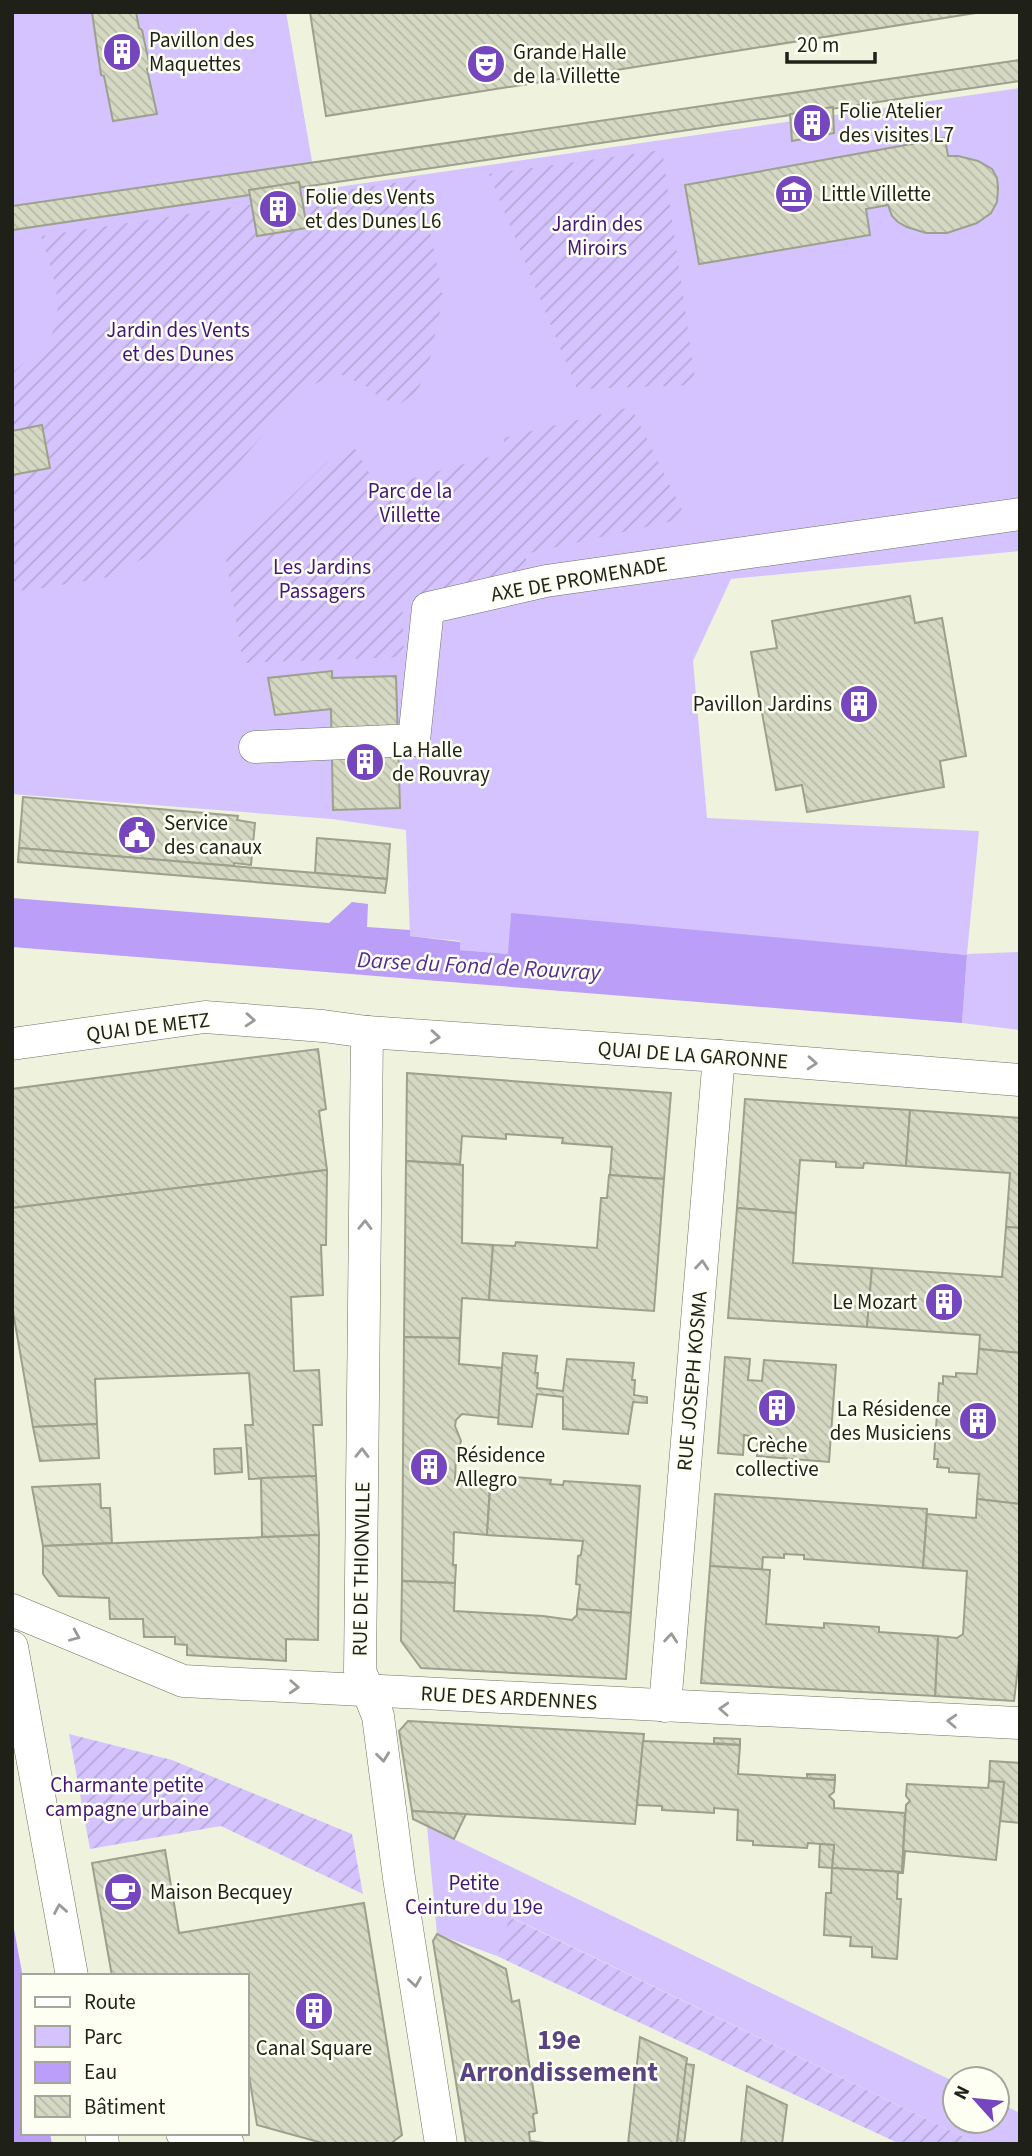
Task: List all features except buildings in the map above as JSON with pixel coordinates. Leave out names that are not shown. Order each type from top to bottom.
[{"type":"street","name":"AXE DE PROMENADE","points":[[255,747],[414,740],[428,608],[546,581],[1020,514]]},
{"type":"street","name":"QUAI DE METZ","points":[[12,1044],[205,1017],[367,1032]]},
{"type":"street","name":"QUAI DE LA GARONNE","points":[[367,1032],[1020,1080]]},
{"type":"street","name":"RUE DE THIONVILLE","points":[[367,1032],[360,1671],[378,1716],[399,1878],[439,2142]]},
{"type":"street","name":"RUE JOSEPH KOSMA","points":[[665,1706],[719,1056]]},
{"type":"street","name":"RUE DES ARDENNES","points":[[12,1610],[183,1681],[1020,1723]]},
{"type":"street","points":[[12,1647],[72,1974]]},
{"type":"street","points":[[190,2135],[228,2144]]},
{"type":"green space","name":"Parc de la Villette","points":[[12,12],[286,12],[317,190],[1020,88],[1020,551],[731,579],[693,661],[707,818],[979,831],[967,954],[1020,952],[1020,1030],[962,1023],[967,955],[511,914],[509,954],[460,950],[460,941],[410,936],[406,830],[332,819],[12,794]]},
{"type":"green space","name":"Jardin des Miroirs","points":[[662,150],[696,385],[577,389],[489,174]]},
{"type":"green space","name":"Jardin des Vents et des Dunes","points":[[420,179],[443,297],[428,368],[416,393],[398,405],[338,373],[304,389],[164,547],[109,577],[24,591],[12,585],[12,373],[50,338],[57,310],[55,285],[41,236]]},
{"type":"green space","name":"Les Jardins Passagers","points":[[631,407],[686,518],[525,554],[530,580],[402,599],[404,657],[243,663],[226,559],[350,440],[378,488],[507,452],[503,438]]},
{"type":"green space","name":"Charmante petite campagne urbaine","points":[[69,1734],[172,1760],[352,1834],[363,1894],[221,1826],[90,1849]]},
{"type":"green space","name":"Petite Ceinture du 19e","points":[[427,1826],[941,2075],[941,2126],[511,1917],[497,1956],[437,1934]]},
{"type":"green space","points":[[510,1917],[941,2126],[941,2135],[959,2135],[978,2144],[900,2144],[497,1956]]},
{"type":"green space","name":"Petite Ceinture du 19e","points":[[1011,2109],[1020,2113],[1020,2144],[978,2144],[959,2135],[1011,2135]]},
{"type":"water","name":"Darse du Fond de Rouvray","points":[[12,898],[329,923],[352,902],[368,904],[367,927],[410,930],[410,936],[460,942],[460,950],[508,954],[511,913],[967,955],[962,1023],[12,947]]},
{"type":"water","points":[[12,1918],[22,1974],[21,2135],[50,2135],[52,2144],[12,2144]]},
{"type":"place","name":"Pavillon des Maquettes","points":[[122,52]]},
{"type":"place","name":"Grande Halle de la Villette","points":[[486,64]]},
{"type":"place","name":"Folie Atelier des visites L7","points":[[812,123]]},
{"type":"place","name":"Little Villette","points":[[794,194]]},
{"type":"place","name":"Folie des Vents et des Dunes L6","points":[[278,209]]},
{"type":"place","name":"Pavillon Jardins","points":[[859,704]]},
{"type":"place","name":"La Halle de Rouvray","points":[[365,762]]},
{"type":"place","name":"Service des canaux","points":[[137,835]]},
{"type":"place","name":"Le Mozart","points":[[944,1302]]},
{"type":"place","name":"Crèche collective","points":[[777,1408]]},
{"type":"place","name":"La Résidence des Musiciens","points":[[978,1421]]},
{"type":"place","name":"Résidence Allegro","points":[[429,1467]]},
{"type":"place","name":"Maison Becquey","points":[[123,1892]]},
{"type":"place","name":"Canal Square","points":[[314,2011]]},
{"type":"district","name":"19e Arrondissement","points":[[559,2056]]}]
